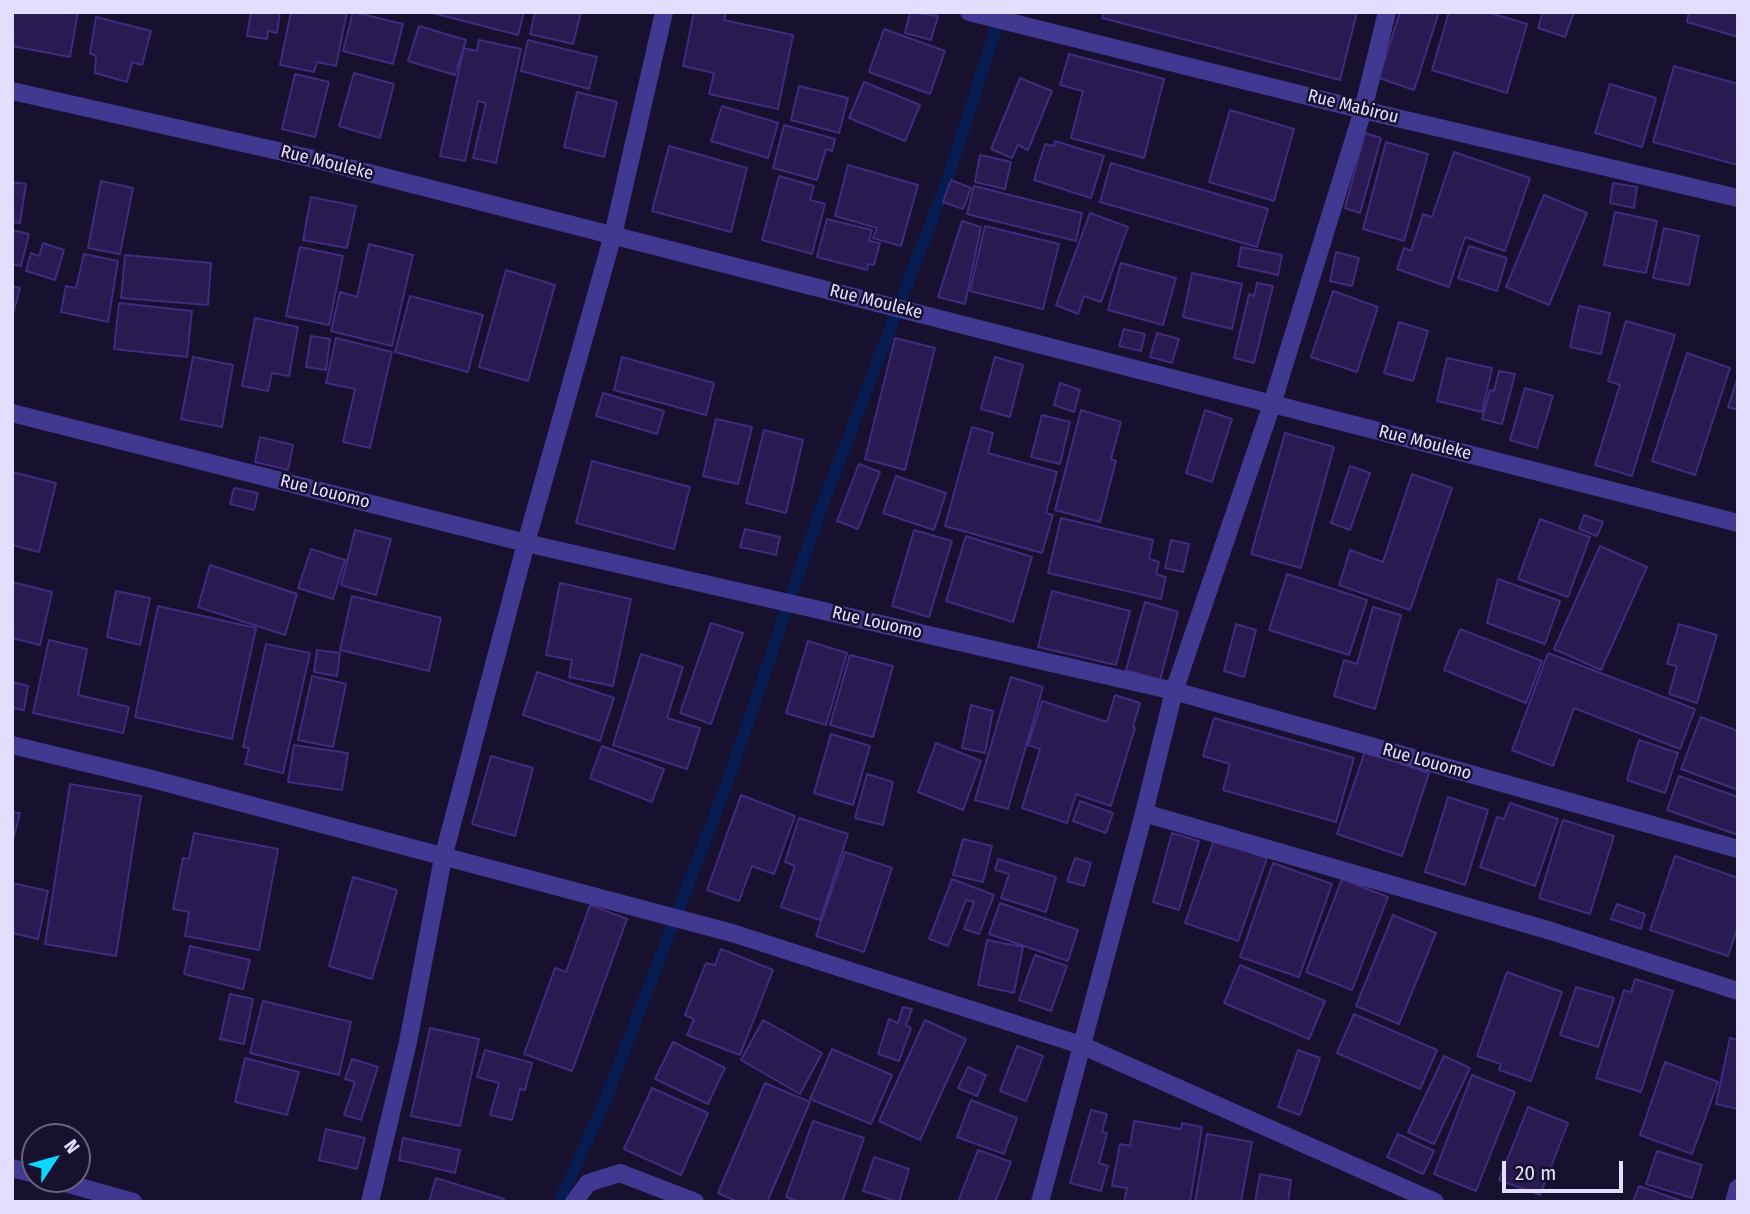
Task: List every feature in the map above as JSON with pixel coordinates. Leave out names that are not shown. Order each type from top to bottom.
[{"type":"street","points":[[370,1202],[408,1042],[443,858],[526,543],[613,235],[664,12]]},
{"type":"street","name":"Rue Mabirou","points":[[970,12],[1363,110],[1738,198]]},
{"type":"street","points":[[1041,1202],[1174,691],[1272,404],[1363,110],[1387,12]]},
{"type":"street","name":"Rue Mouleke","points":[[12,91],[318,160],[1738,523]]},
{"type":"street","name":"Rue Louomo","points":[[12,413],[526,543],[1174,691],[1738,849]]},
{"type":"street","points":[[12,745],[152,779],[732,933],[1081,1045],[1435,1202]]},
{"type":"street","points":[[1144,813],[1551,932],[1738,991]]},
{"type":"street","points":[[574,1202],[588,1183],[620,1173],[695,1202]]},
{"type":"street","points":[[1734,1202],[1738,1188]]},
{"type":"street","points":[[91,1190],[133,1202]]},
{"type":"building","points":[[12,12],[78,12],[70,57],[12,46]]},
{"type":"building","points":[[251,12],[280,12],[277,33],[268,31],[267,39],[247,36]]},
{"type":"building","points":[[291,12],[347,12],[336,66],[317,62],[314,72],[280,65]]},
{"type":"building","points":[[353,12],[403,24],[393,64],[343,51]]},
{"type":"building","points":[[429,12],[524,12],[518,35]]},
{"type":"building","points":[[535,12],[581,12],[573,44],[530,34]]},
{"type":"building","points":[[694,12],[726,12],[724,20],[793,35],[778,109],[709,94],[714,73],[683,66]]},
{"type":"building","points":[[910,12],[938,16],[931,40],[905,33]]},
{"type":"building","points":[[1104,12],[1357,12],[1340,80],[1102,18]]},
{"type":"building","points":[[1400,12],[1439,12],[1414,90],[1379,78]]},
{"type":"building","points":[[1449,12],[1487,12],[1527,24],[1507,93],[1432,70]]},
{"type":"building","points":[[1543,12],[1574,12],[1565,37],[1538,28]]},
{"type":"building","points":[[1689,12],[1738,12],[1738,37],[1687,22]]},
{"type":"building","points":[[96,17],[151,31],[142,65],[132,62],[127,82],[95,73],[96,56],[90,53]]},
{"type":"building","points":[[419,26],[466,40],[455,75],[408,61]]},
{"type":"building","points":[[884,29],[945,51],[930,94],[869,72]]},
{"type":"building","points":[[479,40],[521,49],[496,163],[473,158],[486,103],[478,101],[465,161],[440,156],[464,48],[477,51]]},
{"type":"building","points":[[528,40],[597,57],[589,89],[521,71]]},
{"type":"building","points":[[1069,54],[1164,79],[1144,158],[1071,138],[1083,91],[1060,85]]},
{"type":"building","points":[[1674,66],[1738,84],[1738,165],[1653,142]]},
{"type":"building","points":[[354,73],[394,84],[380,138],[339,126]]},
{"type":"building","points":[[295,74],[329,82],[315,137],[282,129]]},
{"type":"building","points":[[1020,78],[1052,91],[1028,150],[1018,145],[1012,158],[991,149]]},
{"type":"building","points":[[864,82],[920,105],[905,141],[849,118]]},
{"type":"building","points":[[1610,84],[1656,98],[1642,147],[1595,133]]},
{"type":"building","points":[[799,86],[848,98],[839,133],[791,120]]},
{"type":"building","points":[[577,92],[617,102],[604,157],[564,147]]},
{"type":"building","points":[[722,106],[778,123],[768,158],[711,141]]},
{"type":"building","points":[[1230,110],[1294,129],[1274,201],[1209,182]]},
{"type":"building","points":[[784,125],[835,139],[832,151],[826,149],[817,180],[773,168]]},
{"type":"building","points":[[1365,133],[1381,138],[1360,213],[1345,208]]},
{"type":"building","points":[[1055,141],[1104,156],[1091,198],[1034,180],[1045,144],[1054,146]]},
{"type":"building","points":[[1386,142],[1428,154],[1404,241],[1363,229]]},
{"type":"building","points":[[669,146],[747,168],[731,232],[652,211]]},
{"type":"building","points":[[1454,152],[1530,178],[1505,251],[1465,237],[1449,287],[1397,269],[1404,248],[1411,251],[1423,214],[1432,217]]},
{"type":"building","points":[[980,155],[1011,162],[1005,189],[975,182]]},
{"type":"building","points":[[1111,163],[1268,209],[1257,247],[1100,202]]},
{"type":"building","points":[[848,165],[918,185],[901,246],[873,238],[877,228],[835,216]]},
{"type":"building","points":[[779,176],[814,186],[810,200],[825,204],[812,254],[762,240]]},
{"type":"building","points":[[951,180],[971,188],[963,209],[943,202]]},
{"type":"building","points":[[101,181],[133,188],[120,254],[88,248]]},
{"type":"building","points":[[12,182],[26,184],[20,223],[12,222]]},
{"type":"building","points":[[1613,183],[1637,187],[1634,208],[1610,203]]},
{"type":"building","points":[[974,186],[1082,213],[1076,241],[967,214]]},
{"type":"building","points":[[1544,195],[1587,213],[1549,305],[1506,287]]},
{"type":"building","points":[[311,197],[356,206],[347,248],[303,240]]},
{"type":"building","points":[[1615,212],[1657,221],[1646,273],[1604,265]]},
{"type":"building","points":[[1090,213],[1128,227],[1101,302],[1084,296],[1078,314],[1056,305]]},
{"type":"building","points":[[827,219],[872,230],[869,241],[880,243],[874,265],[868,264],[867,270],[817,257]]},
{"type":"building","points":[[962,221],[981,227],[965,304],[938,297]]},
{"type":"building","points":[[985,226],[1059,244],[1043,309],[970,291]]},
{"type":"building","points":[[1664,228],[1699,236],[1689,285],[1653,278]]},
{"type":"building","points":[[12,230],[29,234],[21,266],[12,264]]},
{"type":"building","points":[[43,243],[64,250],[55,280],[26,271],[31,253],[39,256]]},
{"type":"building","points":[[369,244],[413,255],[392,346],[331,331],[340,292],[357,297]]},
{"type":"building","points":[[1469,246],[1507,258],[1497,291],[1458,278]]},
{"type":"building","points":[[300,247],[343,256],[329,325],[286,316]]},
{"type":"building","points":[[1241,247],[1282,255],[1278,275],[1238,266]]},
{"type":"building","points":[[1336,252],[1359,258],[1352,286],[1330,281]]},
{"type":"building","points":[[84,254],[118,261],[108,322],[61,312],[66,286],[76,288]]},
{"type":"building","points":[[125,255],[211,263],[208,305],[121,298]]},
{"type":"building","points":[[1121,263],[1176,278],[1163,325],[1108,310]]},
{"type":"building","points":[[506,270],[555,285],[528,381],[479,367]]},
{"type":"building","points":[[1192,273],[1242,284],[1232,329],[1183,317]]},
{"type":"building","points":[[1257,283],[1273,286],[1254,363],[1234,358],[1249,294],[1254,296]]},
{"type":"building","points":[[12,286],[20,288],[12,318]]},
{"type":"building","points":[[1333,291],[1378,307],[1357,372],[1311,357]]},
{"type":"building","points":[[410,296],[483,315],[468,372],[395,352]]},
{"type":"building","points":[[119,303],[192,311],[187,357],[114,349]]},
{"type":"building","points":[[1579,306],[1610,313],[1601,354],[1570,347]]},
{"type":"building","points":[[255,318],[298,327],[289,376],[272,373],[268,391],[242,386]]},
{"type":"building","points":[[1626,321],[1675,335],[1632,476],[1595,465],[1620,385],[1608,381]]},
{"type":"building","points":[[1399,322],[1428,331],[1413,381],[1384,373]]},
{"type":"building","points":[[1124,329],[1145,334],[1141,351],[1119,346]]},
{"type":"building","points":[[1157,333],[1179,339],[1172,363],[1150,357]]},
{"type":"building","points":[[311,336],[330,339],[326,370],[306,367]]},
{"type":"building","points":[[336,338],[392,352],[370,448],[343,442],[355,389],[326,383]]},
{"type":"building","points":[[895,338],[935,348],[905,470],[865,459]]},
{"type":"building","points":[[1687,353],[1730,368],[1695,475],[1652,461]]},
{"type":"building","points":[[193,357],[233,365],[222,427],[181,419]]},
{"type":"building","points":[[622,357],[714,383],[706,415],[614,390]]},
{"type":"building","points":[[995,357],[1023,365],[1010,417],[981,409]]},
{"type":"building","points":[[1447,358],[1492,368],[1482,412],[1437,401]]},
{"type":"building","points":[[1499,371],[1515,374],[1502,424],[1482,419],[1490,390],[1494,391]]},
{"type":"building","points":[[1738,377],[1738,410],[1728,407]]},
{"type":"building","points":[[1060,383],[1080,390],[1074,412],[1054,405]]},
{"type":"building","points":[[1525,388],[1553,396],[1537,448],[1510,440]]},
{"type":"building","points":[[603,393],[664,411],[657,434],[596,416]]},
{"type":"building","points":[[1081,410],[1121,422],[1111,459],[1116,461],[1100,522],[1055,510]]},
{"type":"building","points":[[1205,410],[1232,419],[1212,482],[1186,473]]},
{"type":"building","points":[[1042,415],[1070,422],[1060,464],[1031,457]]},
{"type":"building","points":[[716,419],[752,427],[738,484],[703,476]]},
{"type":"building","points":[[972,427],[993,433],[988,453],[1057,472],[1046,513],[1053,515],[1042,553],[945,526]]},
{"type":"building","points":[[764,430],[803,440],[786,513],[746,503]]},
{"type":"building","points":[[1285,433],[1334,447],[1301,568],[1251,554]]},
{"type":"building","points":[[260,437],[293,445],[288,470],[255,462]]},
{"type":"building","points":[[592,461],[690,487],[674,549],[576,523]]},
{"type":"building","points":[[859,464],[880,472],[858,529],[837,521]]},
{"type":"building","points":[[1350,466],[1370,473],[1350,530],[1331,523]]},
{"type":"building","points":[[12,472],[56,483],[39,552],[12,545]]},
{"type":"building","points":[[1412,474],[1452,488],[1410,610],[1339,585],[1350,550],[1383,562]]},
{"type":"building","points":[[896,476],[946,493],[934,530],[883,513]]},
{"type":"building","points":[[234,488],[258,493],[254,510],[230,504]]},
{"type":"building","points":[[1584,515],[1603,522],[1597,536],[1579,529]]},
{"type":"building","points":[[1061,518],[1153,540],[1149,559],[1159,562],[1156,574],[1166,577],[1161,599],[1048,573]]},
{"type":"building","points":[[1540,519],[1590,537],[1568,597],[1518,579]]},
{"type":"building","points":[[745,529],[780,537],[776,555],[740,547]]},
{"type":"building","points":[[355,530],[391,539],[376,595],[341,585]]},
{"type":"building","points":[[914,530],[952,541],[929,617],[892,606]]},
{"type":"building","points":[[966,536],[1032,557],[1013,622],[946,601]]},
{"type":"building","points":[[1171,540],[1189,544],[1183,572],[1165,568]]},
{"type":"building","points":[[1600,546],[1647,567],[1601,670],[1554,649]]},
{"type":"building","points":[[311,549],[345,560],[333,599],[298,588]]},
{"type":"building","points":[[210,565],[297,594],[285,635],[198,607]]},
{"type":"building","points":[[1287,574],[1367,600],[1349,655],[1269,630]]},
{"type":"building","points":[[1498,579],[1560,601],[1545,644],[1487,623]]},
{"type":"building","points":[[12,582],[52,592],[40,645],[12,638]]},
{"type":"building","points":[[560,583],[631,599],[613,686],[569,677],[572,660],[546,655]]},
{"type":"building","points":[[116,591],[150,598],[140,645],[107,637]]},
{"type":"building","points":[[1052,591],[1130,611],[1116,665],[1038,647]]},
{"type":"building","points":[[352,596],[441,618],[429,671],[340,650]]},
{"type":"building","points":[[1145,602],[1178,612],[1160,680],[1126,670]]},
{"type":"building","points":[[158,606],[256,628],[232,739],[135,717]]},
{"type":"building","points":[[1373,607],[1401,615],[1375,709],[1334,696],[1344,660],[1357,664]]},
{"type":"building","points":[[711,623],[743,633],[711,724],[680,713]]},
{"type":"building","points":[[1236,624],[1256,630],[1244,677],[1224,671]]},
{"type":"building","points":[[1679,624],[1717,635],[1697,703],[1669,694],[1677,666],[1667,664]]},
{"type":"building","points":[[1460,629],[1542,661],[1526,703],[1444,670]]},
{"type":"building","points":[[49,640],[87,649],[78,695],[129,707],[123,733],[33,713]]},
{"type":"building","points":[[808,641],[847,653],[826,725],[786,713]]},
{"type":"building","points":[[266,644],[310,653],[283,773],[245,764],[249,748],[243,747]]},
{"type":"building","points":[[317,650],[340,653],[337,676],[314,672]]},
{"type":"building","points":[[1548,653],[1695,709],[1680,749],[1574,708],[1553,766],[1512,750]]},
{"type":"building","points":[[641,654],[683,667],[667,718],[700,728],[687,769],[613,745]]},
{"type":"building","points":[[850,655],[893,666],[873,737],[830,725]]},
{"type":"building","points":[[537,672],[614,698],[600,741],[523,715]]},
{"type":"building","points":[[312,676],[346,684],[333,747],[298,740]]},
{"type":"building","points":[[1011,677],[1043,687],[1008,809],[975,800]]},
{"type":"building","points":[[12,682],[28,686],[24,710],[12,708]]},
{"type":"building","points":[[1115,695],[1140,703],[1111,806],[1076,794],[1067,823],[1022,808],[1040,749],[1028,745],[1042,701],[1107,722]]},
{"type":"building","points":[[971,705],[993,711],[985,753],[962,748]]},
{"type":"building","points":[[1701,717],[1738,731],[1738,790],[1681,769]]},
{"type":"building","points":[[1214,718],[1354,758],[1336,822],[1223,790],[1230,764],[1203,756]]},
{"type":"building","points":[[831,734],[870,746],[853,805],[814,793]]},
{"type":"building","points":[[1639,740],[1678,753],[1665,793],[1627,780]]},
{"type":"building","points":[[936,743],[981,761],[963,810],[918,792]]},
{"type":"building","points":[[294,745],[348,753],[342,790],[288,782]]},
{"type":"building","points":[[602,746],[664,769],[652,802],[590,778]]},
{"type":"building","points":[[1365,751],[1429,773],[1402,856],[1337,834]]},
{"type":"building","points":[[491,756],[533,768],[515,836],[472,824]]},
{"type":"building","points":[[867,774],[893,782],[883,825],[855,818]]},
{"type":"building","points":[[1679,776],[1738,797],[1738,835],[1667,810]]},
{"type":"building","points":[[70,784],[141,796],[116,956],[45,944]]},
{"type":"building","points":[[741,795],[795,816],[774,874],[752,866],[739,901],[707,890]]},
{"type":"building","points":[[1448,797],[1488,810],[1465,885],[1425,872]]},
{"type":"building","points":[[1080,801],[1113,813],[1106,833],[1073,821]]},
{"type":"building","points":[[1510,803],[1558,819],[1535,886],[1480,867],[1497,817],[1504,819]]},
{"type":"building","points":[[12,812],[20,813],[12,844]]},
{"type":"building","points":[[799,818],[848,834],[820,920],[781,907],[795,866],[785,862]]},
{"type":"building","points":[[1563,820],[1614,836],[1590,914],[1539,898]]},
{"type":"building","points":[[194,833],[278,849],[259,950],[185,936],[189,912],[173,909],[183,858],[189,859]]},
{"type":"building","points":[[1172,833],[1199,841],[1179,910],[1153,902]]},
{"type":"building","points":[[963,839],[992,846],[983,882],[953,875]]},
{"type":"building","points":[[1214,840],[1267,858],[1238,941],[1185,923]]},
{"type":"building","points":[[845,852],[892,868],[864,952],[816,936]]},
{"type":"building","points":[[1675,856],[1738,878],[1738,926],[1728,956],[1650,930]]},
{"type":"building","points":[[1075,858],[1091,863],[1084,886],[1067,881]]},
{"type":"building","points":[[998,859],[1056,877],[1046,912],[1001,898],[1009,874],[995,870]]},
{"type":"building","points":[[1273,863],[1332,884],[1299,977],[1240,957]]},
{"type":"building","points":[[353,877],[397,890],[372,979],[329,966]]},
{"type":"building","points":[[952,879],[994,895],[979,934],[964,929],[974,902],[966,900],[948,946],[929,939]]},
{"type":"building","points":[[1342,879],[1388,897],[1352,990],[1306,972]]},
{"type":"building","points":[[12,883],[48,891],[38,939],[12,933]]},
{"type":"building","points":[[1000,903],[1078,930],[1068,961],[989,934]]},
{"type":"building","points":[[1617,904],[1645,914],[1641,929],[1611,919]]},
{"type":"building","points":[[590,905],[627,919],[572,1071],[524,1054],[555,968],[566,972]]},
{"type":"building","points":[[1393,915],[1436,933],[1399,1024],[1356,1006]]},
{"type":"building","points":[[987,940],[1023,947],[1014,993],[978,985]]},
{"type":"building","points":[[190,946],[250,960],[243,989],[184,974]]},
{"type":"building","points":[[721,949],[773,970],[740,1055],[687,1035],[694,1019],[685,1015],[706,963],[715,965]]},
{"type":"building","points":[[1035,955],[1067,966],[1051,1011],[1019,1000]]},
{"type":"building","points":[[1240,965],[1325,1001],[1309,1039],[1224,1003]]},
{"type":"building","points":[[1507,972],[1562,992],[1531,1081],[1499,1070],[1501,1064],[1477,1056]]},
{"type":"building","points":[[1635,979],[1673,991],[1641,1092],[1596,1078],[1624,990],[1631,992]]},
{"type":"building","points":[[1576,987],[1614,998],[1598,1047],[1560,1035]]},
{"type":"building","points":[[230,994],[253,999],[244,1044],[220,1039]]},
{"type":"building","points":[[263,1001],[351,1022],[339,1075],[250,1053]]},
{"type":"building","points":[[903,1007],[912,1009],[906,1025],[911,1028],[899,1061],[878,1054],[889,1019],[898,1023]]},
{"type":"building","points":[[1354,1014],[1437,1050],[1420,1089],[1337,1053]]},
{"type":"building","points":[[763,1020],[822,1053],[800,1094],[741,1060]]},
{"type":"building","points":[[925,1020],[966,1039],[920,1140],[879,1121]]},
{"type":"building","points":[[430,1028],[479,1039],[460,1126],[411,1116]]},
{"type":"building","points":[[1730,1038],[1738,1040],[1738,1109],[1716,1104]]},
{"type":"building","points":[[673,1042],[725,1068],[708,1104],[655,1079]]},
{"type":"building","points":[[1017,1046],[1043,1056],[1026,1101],[1000,1091]]},
{"type":"building","points":[[832,1049],[892,1075],[871,1124],[810,1099]]},
{"type":"building","points":[[485,1050],[532,1063],[525,1090],[520,1089],[512,1120],[490,1115],[499,1083],[477,1077]]},
{"type":"building","points":[[1298,1050],[1320,1058],[1300,1115],[1278,1107]]},
{"type":"building","points":[[1444,1056],[1470,1068],[1434,1144],[1408,1132]]},
{"type":"building","points":[[245,1058],[299,1072],[287,1115],[235,1102]]},
{"type":"building","points":[[352,1059],[378,1067],[361,1120],[344,1115],[355,1082],[345,1079]]},
{"type":"building","points":[[1665,1062],[1718,1082],[1692,1154],[1640,1135]]},
{"type":"building","points":[[968,1067],[986,1075],[977,1096],[958,1088]]},
{"type":"building","points":[[1472,1075],[1515,1092],[1476,1191],[1434,1174]]},
{"type":"building","points":[[765,1083],[810,1102],[767,1202],[738,1202],[718,1193]]},
{"type":"building","points":[[652,1088],[708,1113],[681,1175],[624,1149]]},
{"type":"building","points":[[971,1100],[1017,1118],[1004,1154],[957,1137]]},
{"type":"building","points":[[1528,1107],[1568,1123],[1540,1195],[1499,1180]]},
{"type":"building","points":[[1091,1110],[1107,1114],[1102,1132],[1107,1133],[1099,1163],[1108,1166],[1101,1191],[1070,1183]]},
{"type":"building","points":[[813,1121],[864,1138],[842,1202],[799,1202],[786,1197]]},
{"type":"building","points":[[1134,1121],[1181,1129],[1182,1123],[1202,1127],[1190,1202],[1124,1202],[1127,1188],[1112,1186],[1120,1144],[1130,1146]]},
{"type":"building","points":[[326,1129],[365,1138],[357,1169],[319,1160]]},
{"type":"building","points":[[1207,1134],[1252,1142],[1241,1202],[1195,1202]]},
{"type":"building","points":[[1398,1134],[1434,1151],[1423,1174],[1387,1157]]},
{"type":"building","points":[[403,1138],[460,1150],[455,1173],[399,1160]]},
{"type":"building","points":[[978,1150],[1011,1162],[995,1202],[958,1202]]},
{"type":"building","points":[[1657,1151],[1702,1165],[1692,1198],[1646,1184]]},
{"type":"building","points":[[874,1157],[909,1169],[899,1202],[863,1191]]},
{"type":"building","points":[[1260,1174],[1291,1180],[1288,1202],[1255,1202]]},
{"type":"building","points":[[436,1178],[504,1199],[503,1202],[429,1202]]},
{"type":"building","points":[[1639,1186],[1684,1202],[1633,1202]]},
{"type":"waterway","points":[[559,1202],[603,1106],[726,786],[822,506],[948,178],[1001,13]]}]
